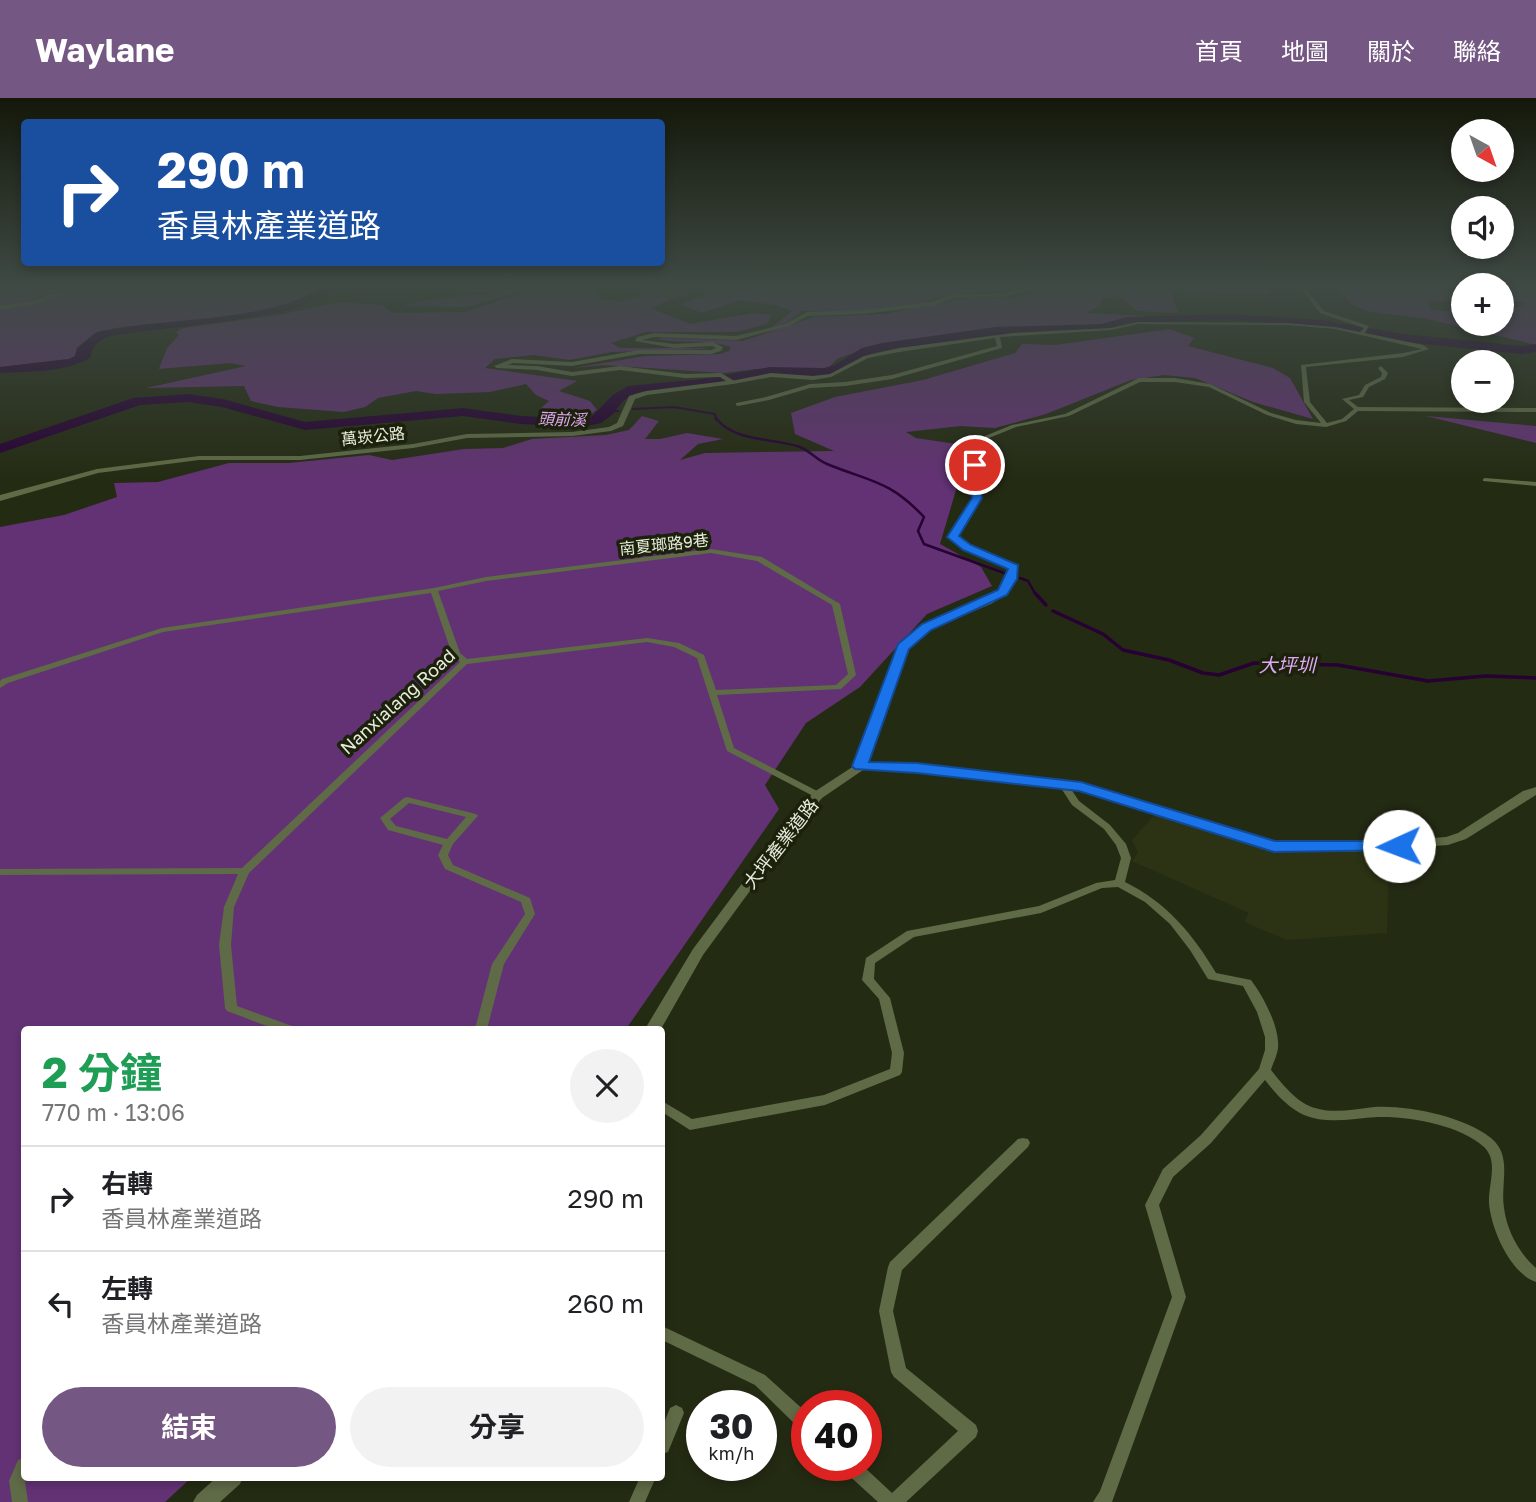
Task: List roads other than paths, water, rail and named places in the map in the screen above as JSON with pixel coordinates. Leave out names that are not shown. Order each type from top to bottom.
[{"type":"street","points":[[717,351],[639,352],[572,364],[512,361],[497,366],[537,368],[572,374],[620,368],[685,376],[721,375],[733,382],[771,375],[813,378],[831,375],[866,357],[906,351]]},
{"type":"street","points":[[738,404],[767,400],[810,386],[867,381],[991,351]]},
{"type":"street","points":[[1326,425],[1307,402],[1303,366],[1403,355],[1420,351]]},
{"type":"street","points":[[1381,368],[1385,373],[1379,382],[1367,386],[1361,396],[1345,399],[1357,409],[1536,410]]},
{"type":"street","points":[[1357,409],[1344,421],[1326,425],[1303,424],[1269,414],[1210,386],[1175,380],[1139,380],[1067,415],[1014,426],[987,437],[976,451],[973,480],[977,498],[953,537],[967,548],[1014,567],[1011,579],[1003,593],[927,627],[903,647],[860,766],[917,768],[1024,778],[1081,787],[1274,846],[1349,848],[1399,846],[1455,839],[1536,791]]},
{"type":"street","name":"萬崁公路","points":[[0,498],[97,471],[199,458],[300,458],[413,446],[467,436],[572,434],[611,429],[620,424],[632,398],[646,393],[733,382]]},
{"type":"street","points":[[1485,480],[1536,484]]},
{"type":"street","name":"南夏瑯路9巷","points":[[434,590],[486,579],[711,551],[759,559],[836,604],[852,675],[846,682],[838,687],[712,694]]},
{"type":"street","points":[[0,685],[5,681],[162,630],[434,590],[456,654],[465,662]]},
{"type":"street","name":"Nanxialang Road","points":[[280,1026],[231,1008],[225,946],[229,907],[245,871],[465,662],[647,640],[677,645],[701,657],[730,749],[818,795]]},
{"type":"street","name":"大坪產業道路","points":[[655,1026],[698,952],[789,829],[818,795],[860,766]]},
{"type":"street","points":[[1064,785],[1075,803],[1107,827],[1122,844],[1126,858],[1119,883]]},
{"type":"street","points":[[449,843],[391,828],[385,818],[407,800],[473,816],[449,843],[443,855],[449,867],[526,900],[530,914],[498,964],[482,1026]]},
{"type":"street","points":[[0,872],[245,871]]},
{"type":"street","points":[[665,1109],[690,1125],[825,1100],[896,1072],[898,1054],[884,998],[868,981],[870,961],[911,934],[1041,909],[1100,885],[1119,883],[1143,893],[1169,915],[1201,955],[1212,976],[1247,983],[1262,1007],[1272,1044],[1265,1071],[1206,1139],[1168,1173],[1153,1205],[1178,1297],[1106,1496],[1101,1502]]},
{"type":"street","points":[[1265,1071],[1278,1088],[1309,1111],[1334,1114],[1387,1112],[1429,1119],[1456,1126],[1488,1143],[1496,1155],[1499,1169],[1496,1200],[1503,1237],[1536,1276]]},
{"type":"street","points":[[868,1481],[892,1502],[970,1430],[899,1372],[886,1311],[895,1267],[1023,1143]]},
{"type":"street","points":[[665,1334],[760,1380],[791,1409]]},
{"type":"street","points":[[665,1440],[676,1413]]},
{"type":"street","points":[[20,1502],[17,1481],[21,1472]]},
{"type":"street","points":[[204,1502],[228,1481]]},
{"type":"street","points":[[637,1502],[646,1481]]},
{"type":"waterway","name":"頭前溪","points":[[0,449],[138,401],[188,398],[223,403],[305,426],[463,412],[521,420],[582,423],[596,420],[607,412],[618,398],[633,389],[701,383],[770,371],[825,372],[839,368],[868,351]]},
{"type":"waterway","name":"大坪圳","points":[[633,409],[674,407],[715,414],[716,420]]},
{"type":"waterway","name":"大坪圳","points":[[607,412],[619,411]]},
{"type":"waterway","name":"大坪圳","points":[[716,418],[723,426],[733,431],[800,447],[827,464],[890,489],[924,517],[918,531],[924,544],[1004,573]]},
{"type":"waterway","name":"大坪圳","points":[[1020,578],[1028,581],[1036,595]]},
{"type":"waterway","name":"大坪圳","points":[[1035,593],[1046,605]]},
{"type":"waterway","name":"大坪圳","points":[[1053,611],[1103,634],[1123,650],[1169,660],[1203,673],[1219,675],[1254,663],[1338,665],[1428,681],[1486,676],[1536,678]]}]
